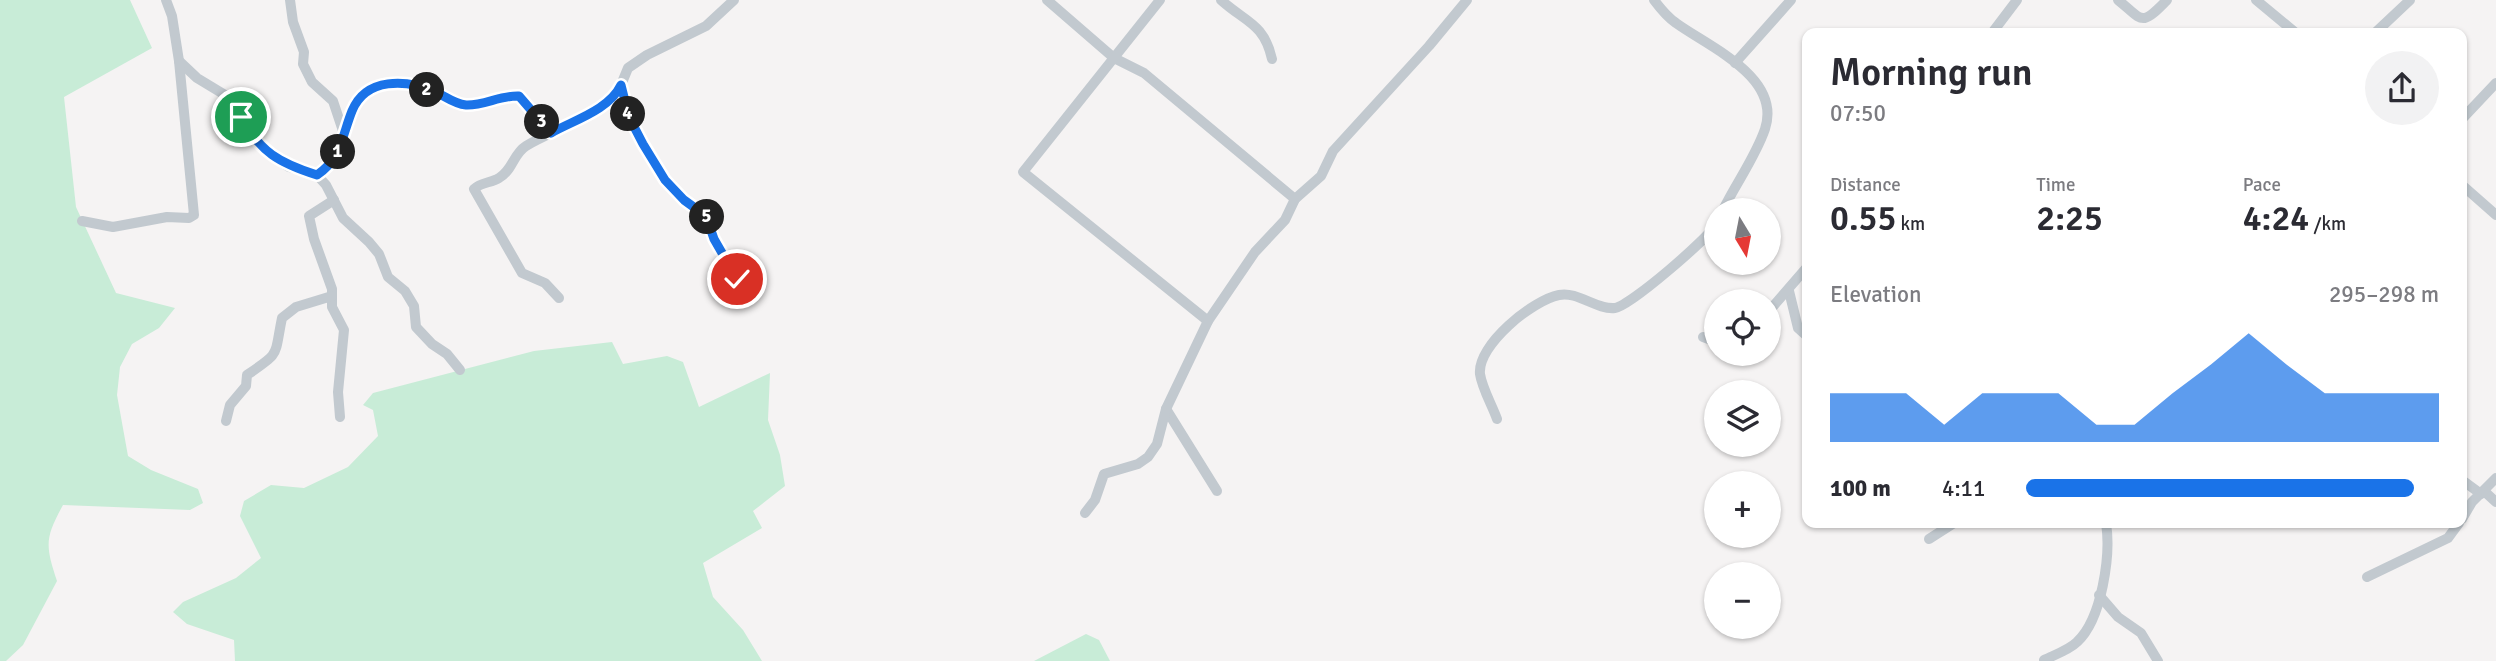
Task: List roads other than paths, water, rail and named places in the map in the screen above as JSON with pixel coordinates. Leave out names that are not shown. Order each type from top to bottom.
[{"type":"street","points":[[82,220],[113,227],[167,217],[189,218],[194,215],[179,61],[172,16],[166,0]]},
{"type":"street","points":[[290,0],[293,22],[304,52],[303,64],[312,82],[333,101],[344,135]]},
{"type":"street","points":[[559,298],[545,283],[522,273],[474,189],[497,179],[511,169],[523,148],[596,110],[615,96],[628,68],[647,55],[706,26],[734,0]]},
{"type":"street","points":[[1047,0],[1114,58],[1144,73],[1295,199]]},
{"type":"street","points":[[1160,0],[1023,172],[1208,321]]},
{"type":"street","points":[[1221,0],[1254,23],[1268,39],[1272,59]]},
{"type":"street","points":[[1085,513],[1095,500],[1104,474],[1112,469],[1138,464],[1148,457],[1157,444],[1166,409],[1208,321],[1255,252],[1285,220],[1295,199],[1321,176],[1333,151],[1467,0]]},
{"type":"street","points":[[1654,0],[1672,21],[1735,63],[1760,89],[1766,102],[1768,116],[1760,142],[1730,198]]},
{"type":"street","points":[[1735,63],[1791,0]]},
{"type":"street","points":[[2118,0],[2132,16],[2140,19],[2149,17],[2167,0]]},
{"type":"street","points":[[2256,0],[2290,28]]},
{"type":"street","points":[[2380,28],[2410,0]]},
{"type":"street","points":[[1995,28],[2011,2]]},
{"type":"street","points":[[179,61],[197,78],[235,100],[251,135],[270,155],[289,167],[317,175],[343,218],[361,233],[379,254],[388,276],[405,291],[414,306],[416,327],[432,344],[447,354],[460,370]]},
{"type":"street","points":[[317,175],[328,167],[337,155],[358,97],[372,86],[386,83],[433,91],[467,105],[509,95],[519,96],[551,133]]},
{"type":"street","points":[[2467,114],[2496,83]]},
{"type":"street","points":[[621,85],[629,117],[665,180],[684,200],[706,216],[714,239],[751,298]]},
{"type":"street","points":[[2467,189],[2496,215]]},
{"type":"street","points":[[334,200],[309,216],[314,239],[332,289],[332,307],[344,330],[338,392],[340,417]]},
{"type":"street","points":[[1497,419],[1480,374],[1482,357],[1504,330],[1542,302],[1559,295],[1570,295],[1615,308],[1633,300],[1704,235]]},
{"type":"street","points":[[1781,299],[1802,274]]},
{"type":"street","points":[[1789,291],[1798,328],[1802,332]]},
{"type":"street","points":[[226,421],[230,405],[246,386],[247,375],[271,361],[277,347],[282,318],[296,307],[332,296]]},
{"type":"street","points":[[1166,409],[1217,491]]},
{"type":"street","points":[[2467,513],[2496,478]]},
{"type":"street","points":[[2467,483],[2496,502]]},
{"type":"street","points":[[1929,539],[1946,528]]},
{"type":"street","points":[[2043,660],[2077,642],[2089,624],[2107,563],[2109,541],[2107,528]]},
{"type":"street","points":[[2367,577],[2448,538],[2455,528]]},
{"type":"street","points":[[2099,595],[2118,617],[2140,634],[2158,661]]}]
